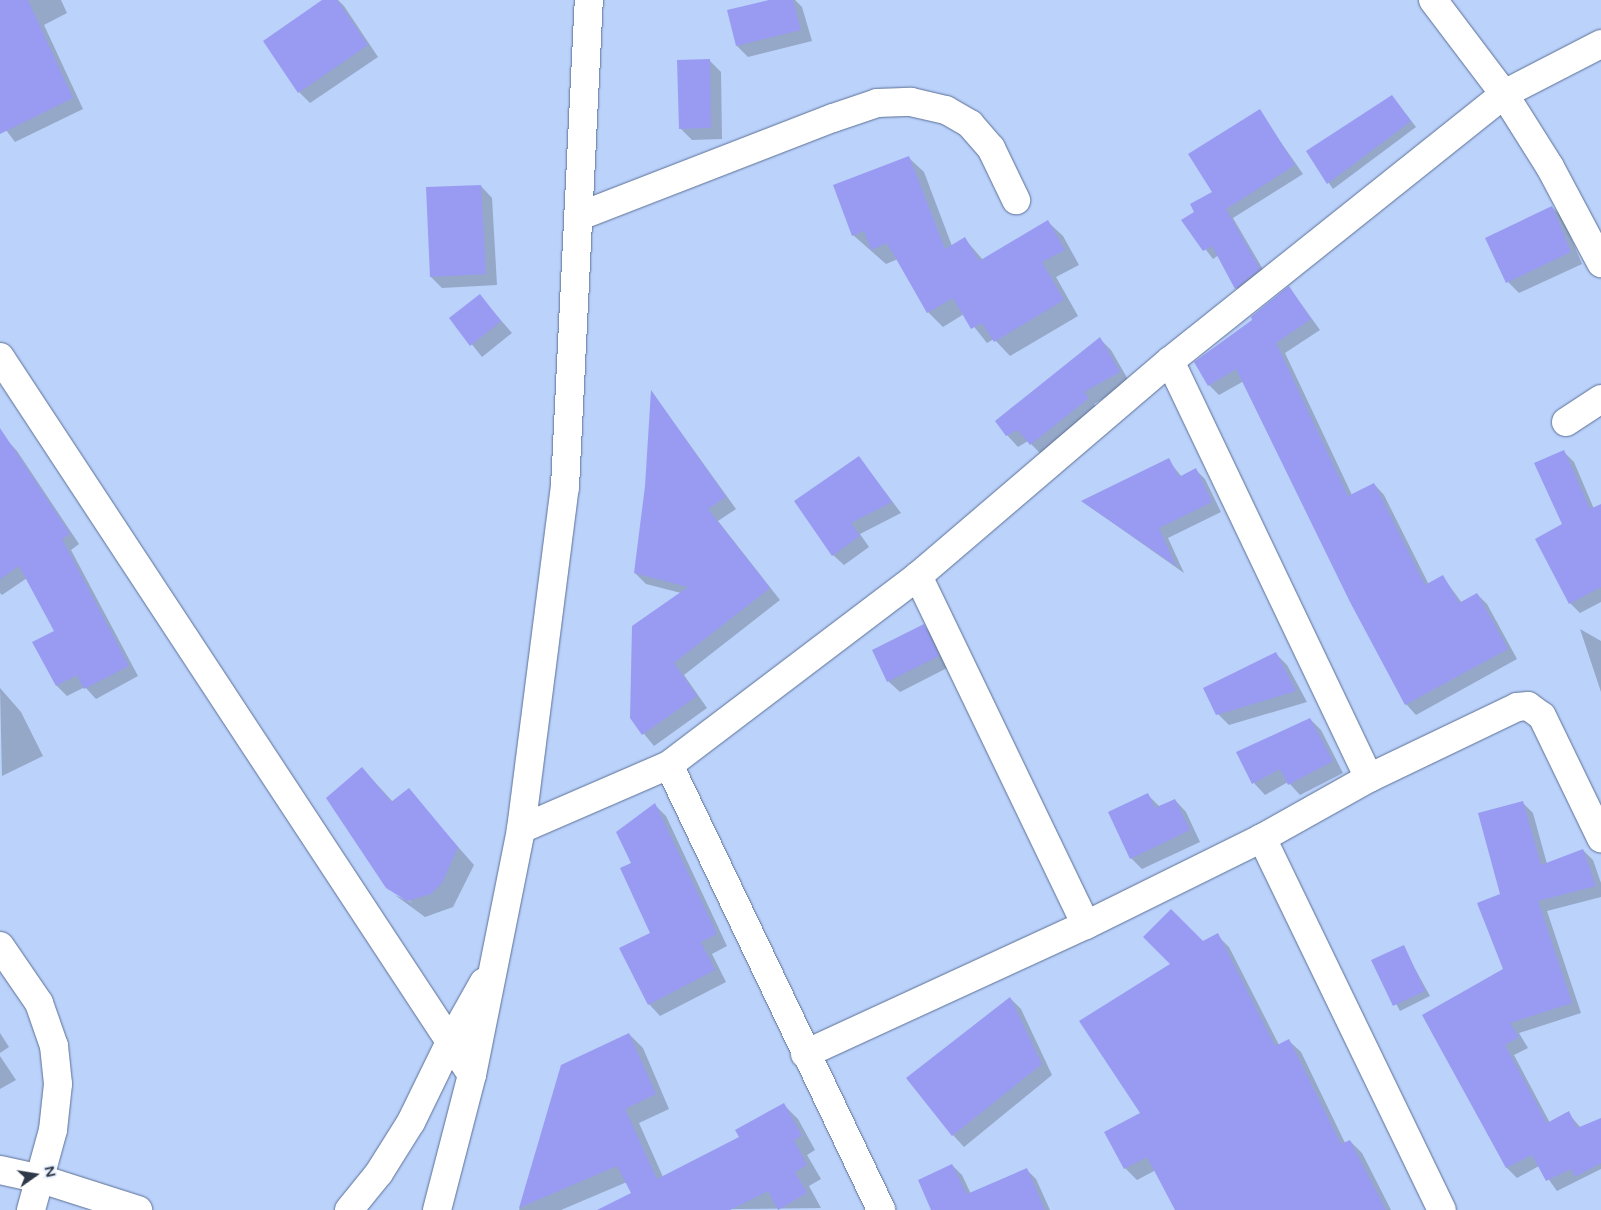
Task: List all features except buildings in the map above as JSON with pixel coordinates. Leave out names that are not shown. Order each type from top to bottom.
[{"type":"street","points":[[437,1210],[472,1075],[521,829],[565,487],[580,216],[589,0]]},
{"type":"street","points":[[1433,0],[1504,94],[1550,167],[1601,263]]},
{"type":"street","points":[[521,829],[669,765],[918,576],[1170,361],[1504,94],[1601,44]]},
{"type":"street","points":[[580,216],[833,118],[877,103],[903,102],[946,110],[970,124],[991,148],[1016,200]]},
{"type":"street","points":[[0,357],[449,1044],[472,1075]]},
{"type":"street","points":[[1170,361],[1369,778]]},
{"type":"street","points":[[1566,422],[1601,399]]},
{"type":"street","points":[[918,576],[1086,925]]},
{"type":"street","points":[[805,1054],[1086,925],[1262,838],[1369,778],[1517,707],[1528,706],[1542,716],[1601,838]]},
{"type":"street","points":[[669,765],[805,1054],[881,1210]]},
{"type":"street","points":[[1262,838],[1442,1210]]},
{"type":"street","points":[[0,946],[39,1004],[54,1046],[58,1084],[54,1130],[31,1210]]},
{"type":"street","points":[[349,1210],[379,1173],[411,1122],[449,1044],[495,962]]},
{"type":"street","points":[[0,1170],[41,1179],[138,1210]]}]
